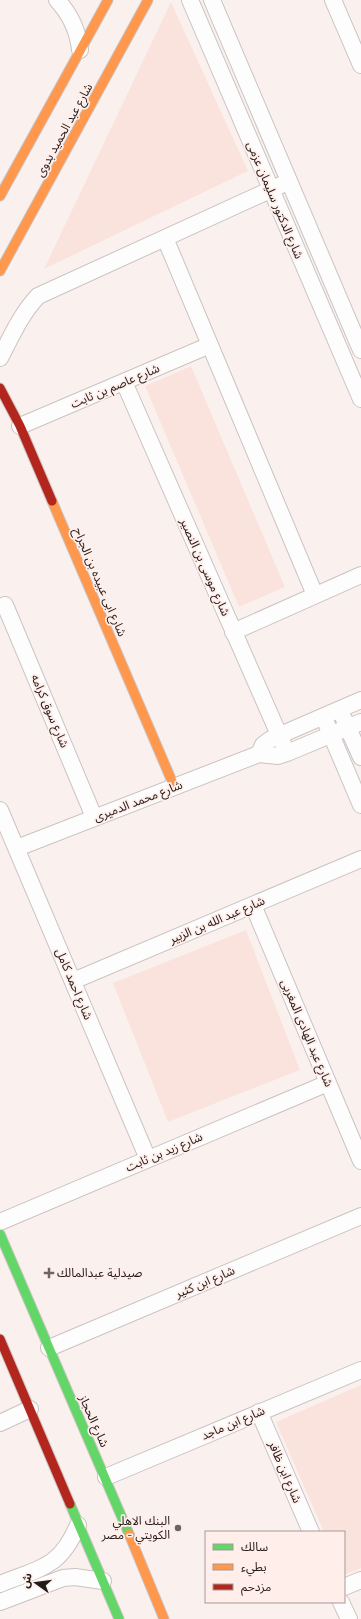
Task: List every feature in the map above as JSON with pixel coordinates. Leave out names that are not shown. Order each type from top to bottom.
[{"type":"main road","name":"شارع عبد الحميد بدوى","points":[[0,196],[108,0]]},
{"type":"main road","name":"شارع عبد الحميد بدوى","points":[[0,271],[148,0]]},
{"type":"main road","name":"شارع ابى عبيده بن الجراح","points":[[0,388],[20,426],[174,786]]},
{"type":"main road","name":"شارع الحجاز","points":[[0,1234],[106,1477],[164,1619]]},
{"type":"main road","points":[[0,1339],[119,1619]]},
{"type":"street","points":[[57,0],[70,16],[75,27],[80,50]]},
{"type":"street","name":"شارع الدكتور سليمان عزمى","points":[[190,0],[361,399]]},
{"type":"street","name":"شارع الدكتور سليمان عزمى","points":[[212,0],[361,350]]},
{"type":"street","points":[[333,0],[361,65]]},
{"type":"street","points":[[0,358],[21,318],[38,296],[289,181]]},
{"type":"street","points":[[165,238],[315,596]]},
{"type":"street","name":"شارع عاصم بن ثابت","points":[[20,426],[210,345]]},
{"type":"street","name":"شارع موسى بن النصير","points":[[124,382],[287,753]]},
{"type":"street","points":[[233,632],[361,575]]},
{"type":"street","name":"شارع سوق كرامه","points":[[5,605],[94,817]]},
{"type":"street","name":"شارع محمد الدميرى","points":[[259,754],[263,746],[279,735],[361,700]]},
{"type":"street","points":[[340,709],[355,725],[361,758]]},
{"type":"street","points":[[323,716],[361,805]]},
{"type":"street","name":"شارع محمد الدميرى","points":[[16,848],[259,754],[273,756],[287,753],[355,725]]},
{"type":"street","name":"شارع احمد كامل","points":[[0,810],[148,1159]]},
{"type":"street","name":"شارع عبد الله بن الزبير","points":[[73,981],[361,859]]},
{"type":"street","name":"شارع عبد الهادى المغربى","points":[[253,905],[361,1161]]},
{"type":"street","name":"شارع زيد بن ثابت","points":[[0,1222],[328,1084]]},
{"type":"street","name":"شارع ابن كثير","points":[[49,1348],[361,1216]]},
{"type":"street","name":"شارع ابن ماجد","points":[[106,1477],[361,1370]]},
{"type":"street","points":[[0,1423],[30,1409]]},
{"type":"street","name":"شارع ابن ظافر","points":[[259,1412],[311,1531]]},
{"type":"street","points":[[0,1584],[47,1566],[56,1559],[72,1540],[78,1525]]},
{"type":"street","points":[[0,1602],[63,1578],[81,1577],[103,1581]]},
{"type":"street","points":[[345,1587],[361,1580]]},
{"type":"street","points":[[341,1603],[349,1619]]},
{"type":"shaded area","points":[[171,2],[248,171],[44,269]]},
{"type":"shaded area","points":[[191,366],[285,587],[239,607],[145,386]]},
{"type":"shaded area","points":[[246,930],[300,1070],[168,1122],[113,983]]},
{"type":"shaded area","points":[[361,1385],[361,1568],[345,1575],[345,1531],[324,1531],[276,1422]]},
{"type":"traffic: fast","points":[[0,1234],[129,1534]]},
{"type":"traffic: fast","points":[[70,1504],[119,1619]]},
{"type":"traffic: slow","points":[[0,196],[108,0]]},
{"type":"traffic: slow","points":[[0,271],[148,0]]},
{"type":"traffic: slow","points":[[52,501],[174,786]]},
{"type":"traffic: slow","points":[[129,1534],[164,1619]]},
{"type":"traffic: jam","points":[[0,388],[20,426],[52,501]]},
{"type":"traffic: jam","points":[[0,1339],[70,1504]]},
{"type":"place","name":"صيدلية عبدالمالك","points":[[49,1273]]},
{"type":"place","name":"البنك الاهلي الكويتي - مصر","points":[[178,1528]]}]
